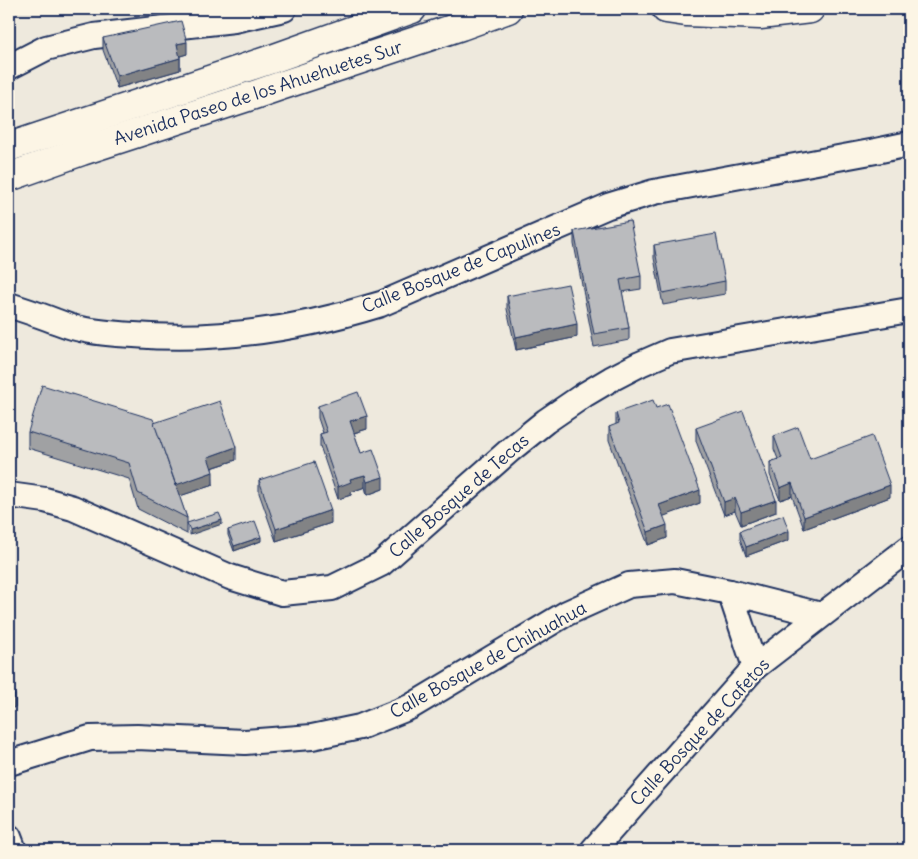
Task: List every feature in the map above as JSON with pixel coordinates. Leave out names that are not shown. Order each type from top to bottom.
[{"type":"street","points":[[9,67],[46,48],[94,36],[234,20],[284,9]]},
{"type":"street","name":"Avenida Paseo de los Ahuehuetes Sur","points":[[9,147],[272,59],[412,9]]},
{"type":"street","name":"Avenida Paseo de los Ahuehuetes Sur","points":[[9,177],[508,9]]},
{"type":"street","points":[[666,9],[686,12],[760,15],[810,9]]},
{"type":"street","points":[[382,20],[393,48]]},
{"type":"street","name":"Calle Bosque de Capulines","points":[[9,304],[80,329],[117,334],[193,337],[269,331],[307,324],[381,304],[608,206],[654,192],[909,144]]},
{"type":"street","name":"Calle Bosque de Tecas","points":[[9,495],[45,500],[73,508],[230,577],[282,593],[332,588],[381,564],[510,450],[546,421],[584,395],[640,364],[670,351],[909,310]]},
{"type":"street","name":"Calle Bosque de Cafetos","points":[[593,850],[755,667],[909,548]]},
{"type":"street","name":"Calle Bosque de Chihuahua","points":[[9,763],[90,738],[138,737],[244,742],[312,737],[360,727],[410,707],[567,613],[630,585],[675,581],[730,592],[821,615]]},
{"type":"street","points":[[730,592],[755,667]]},
{"type":"street","points":[[9,837],[14,850]]},
{"type":"building","points":[[181,21],[187,42],[177,44],[180,58],[117,76],[103,38]]},
{"type":"building","points":[[630,221],[641,276],[620,280],[629,328],[594,334],[574,231]]},
{"type":"building","points":[[716,234],[725,281],[663,293],[654,245]]},
{"type":"building","points":[[568,284],[577,324],[516,337],[507,296]]},
{"type":"building","points":[[42,385],[153,419],[187,518],[138,493],[129,463],[28,432]]},
{"type":"building","points":[[358,392],[367,416],[350,421],[361,453],[373,449],[383,477],[367,482],[365,475],[350,479],[351,482],[338,487],[320,434],[327,432],[318,406]]},
{"type":"building","points":[[653,400],[656,408],[668,404],[700,490],[659,505],[667,525],[648,532],[609,427],[619,423],[616,413]]},
{"type":"building","points":[[220,401],[236,447],[208,457],[213,472],[176,485],[154,423]]},
{"type":"building","points":[[743,411],[776,500],[741,512],[735,498],[724,502],[696,428]]},
{"type":"building","points":[[798,427],[810,459],[872,436],[890,485],[804,517],[792,483],[780,488],[770,462],[782,458],[774,436]]},
{"type":"building","points":[[314,462],[331,510],[276,529],[259,480]]},
{"type":"building","points":[[219,513],[222,520],[190,530],[187,523]]},
{"type":"building","points":[[783,515],[789,531],[746,547],[740,531]]},
{"type":"building","points":[[255,521],[261,537],[234,546],[228,530]]},
{"type":"building","points":[[9,676],[15,695],[9,697]]}]
